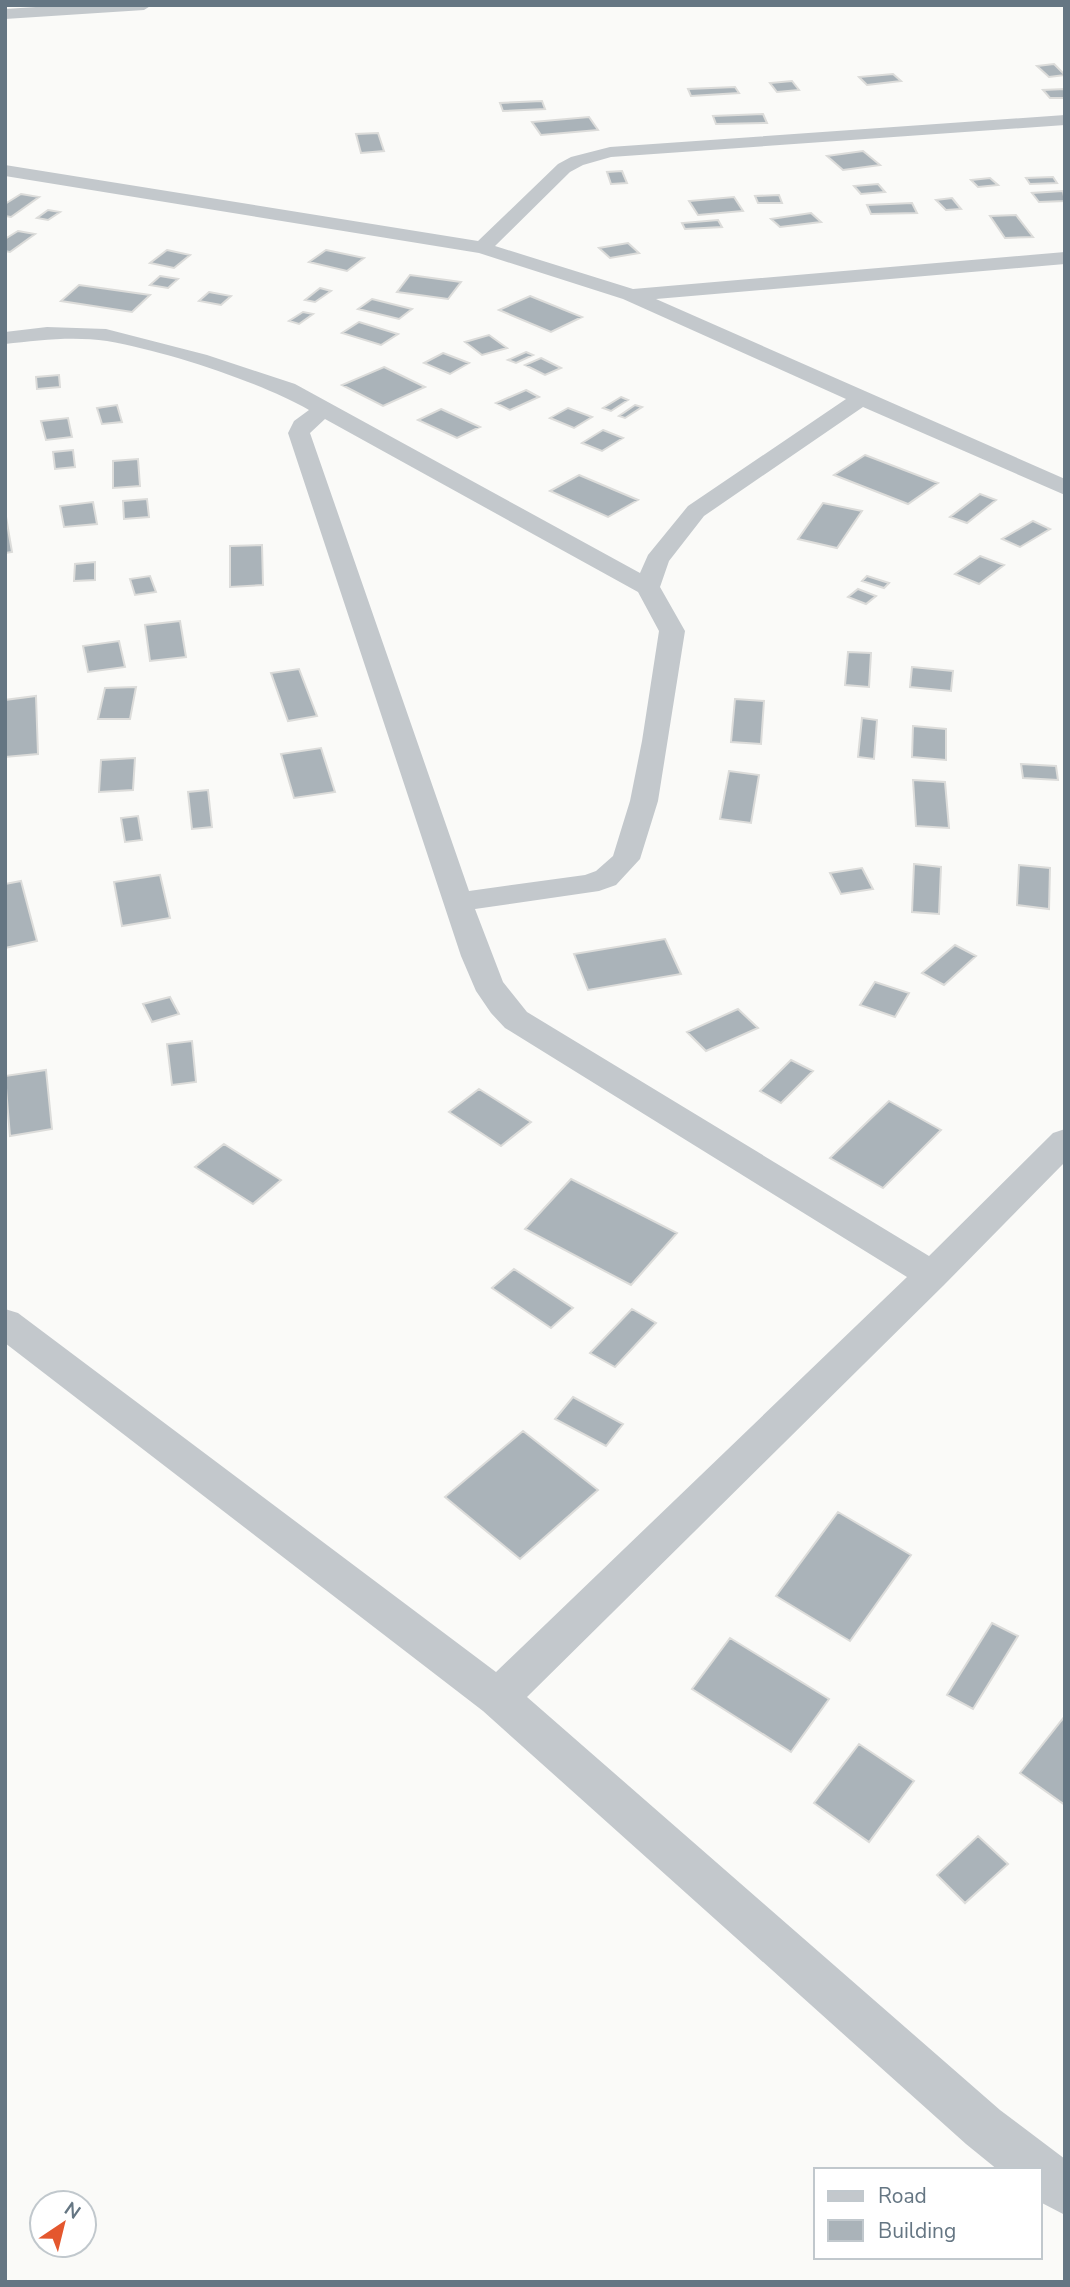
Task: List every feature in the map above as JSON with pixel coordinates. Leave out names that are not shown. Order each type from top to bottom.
[{"type":"street","points":[[5,14],[145,5]]},
{"type":"street","points":[[482,248],[564,169],[577,161],[610,152],[1065,120]]},
{"type":"street","points":[[6,171],[482,248],[629,295],[1065,488]]},
{"type":"street","points":[[629,295],[1065,258]]},
{"type":"street","points":[[5,338],[80,332],[131,340],[200,359],[287,389],[648,587],[672,631],[644,801],[626,859],[606,878],[589,884],[458,902]]},
{"type":"street","points":[[648,587],[657,560],[696,511],[863,397]]},
{"type":"street","points":[[323,410],[302,426],[299,433],[458,902],[487,983],[500,1006],[516,1020],[932,1275]]},
{"type":"street","points":[[498,1698],[932,1275],[1065,1141]]},
{"type":"street","points":[[5,1323],[498,1698],[983,2127],[1035,2168]]},
{"type":"street","points":[[1042,2173],[1065,2190]]},
{"type":"building","points":[[1054,64],[1065,75],[1049,77],[1037,66]]},
{"type":"building","points":[[893,74],[901,81],[867,85],[859,77]]},
{"type":"building","points":[[792,81],[799,90],[777,92],[770,83]]},
{"type":"building","points":[[735,87],[739,93],[691,96],[688,89]]},
{"type":"building","points":[[1065,89],[1065,98],[1050,98],[1043,90]]},
{"type":"building","points":[[542,101],[545,109],[503,111],[500,103]]},
{"type":"building","points":[[763,114],[767,123],[716,124],[713,116]]},
{"type":"building","points":[[589,117],[598,130],[541,135],[532,122]]},
{"type":"building","points":[[378,133],[384,151],[361,153],[356,134]]},
{"type":"building","points":[[863,151],[880,165],[843,170],[827,156]]},
{"type":"building","points":[[622,171],[627,183],[611,184],[607,172]]},
{"type":"building","points":[[1053,177],[1057,183],[1030,184],[1026,178]]},
{"type":"building","points":[[990,178],[998,185],[978,187],[971,180]]},
{"type":"building","points":[[878,184],[885,192],[861,194],[854,186]]},
{"type":"building","points":[[1063,191],[1065,201],[1039,202],[1032,193]]},
{"type":"building","points":[[21,194],[39,197],[11,217],[5,216],[5,204]]},
{"type":"building","points":[[779,195],[782,203],[758,203],[755,196]]},
{"type":"building","points":[[734,197],[743,211],[698,215],[689,201]]},
{"type":"building","points":[[952,198],[961,209],[946,210],[936,200]]},
{"type":"building","points":[[912,203],[917,213],[871,214],[867,205]]},
{"type":"building","points":[[48,210],[60,212],[48,220],[37,218]]},
{"type":"building","points":[[811,213],[821,222],[780,227],[771,219]]},
{"type":"building","points":[[1016,215],[1033,237],[1005,238],[990,216]]},
{"type":"building","points":[[718,220],[722,227],[685,229],[682,223]]},
{"type":"building","points":[[18,231],[35,234],[10,252],[5,251],[5,239]]},
{"type":"building","points":[[628,243],[639,253],[610,258],[599,248]]},
{"type":"building","points":[[167,250],[190,255],[174,268],[150,263]]},
{"type":"building","points":[[326,250],[364,258],[347,271],[309,262]]},
{"type":"building","points":[[410,275],[461,282],[448,299],[397,292]]},
{"type":"building","points":[[160,276],[178,279],[168,288],[150,285]]},
{"type":"building","points":[[79,285],[150,295],[132,312],[61,301]]},
{"type":"building","points":[[320,288],[331,291],[315,302],[305,300]]},
{"type":"building","points":[[209,292],[231,296],[221,305],[199,301]]},
{"type":"building","points":[[530,296],[582,317],[551,332],[499,310]]},
{"type":"building","points":[[372,299],[412,309],[399,319],[358,309]]},
{"type":"building","points":[[303,312],[313,314],[299,324],[289,321]]},
{"type":"building","points":[[359,322],[398,334],[381,345],[342,333]]},
{"type":"building","points":[[489,335],[507,348],[482,355],[465,342]]},
{"type":"building","points":[[526,352],[533,355],[516,363],[508,360]]},
{"type":"building","points":[[443,353],[469,363],[450,374],[424,363]]},
{"type":"building","points":[[541,358],[561,368],[545,375],[525,365]]},
{"type":"building","points":[[384,367],[425,387],[383,406],[342,385]]},
{"type":"building","points":[[59,375],[60,387],[37,389],[36,377]]},
{"type":"building","points":[[526,390],[539,397],[510,410],[496,403]]},
{"type":"building","points":[[621,397],[628,400],[611,411],[603,408]]},
{"type":"building","points":[[117,405],[122,422],[102,424],[97,408]]},
{"type":"building","points":[[635,405],[642,407],[625,418],[619,416]]},
{"type":"building","points":[[568,408],[592,417],[574,428],[550,418]]},
{"type":"building","points":[[441,409],[480,427],[457,438],[418,420]]},
{"type":"building","points":[[68,418],[72,437],[46,440],[41,421]]},
{"type":"building","points":[[603,430],[623,438],[602,451],[582,443]]},
{"type":"building","points":[[73,450],[75,467],[55,469],[53,452]]},
{"type":"building","points":[[865,455],[938,483],[908,504],[834,475]]},
{"type":"building","points":[[138,459],[140,486],[113,488],[113,461]]},
{"type":"building","points":[[579,475],[638,500],[608,517],[550,491]]},
{"type":"building","points":[[980,494],[996,500],[967,523],[950,517]]},
{"type":"building","points":[[147,499],[149,517],[124,519],[123,501]]},
{"type":"building","points":[[93,502],[97,524],[64,527],[60,506]]},
{"type":"building","points":[[823,503],[862,511],[837,548],[798,539]]},
{"type":"building","points":[[5,511],[12,552],[5,553]]},
{"type":"building","points":[[1033,521],[1050,529],[1020,547],[1002,539]]},
{"type":"building","points":[[262,545],[263,585],[230,587],[230,546]]},
{"type":"building","points":[[980,556],[1004,565],[979,584],[955,574]]},
{"type":"building","points":[[95,562],[95,580],[74,581],[75,564]]},
{"type":"building","points":[[150,576],[156,592],[135,595],[130,579]]},
{"type":"building","points":[[867,576],[889,583],[884,588],[862,581]]},
{"type":"building","points":[[858,589],[876,596],[866,604],[848,597]]},
{"type":"building","points":[[180,621],[186,657],[150,661],[145,625]]},
{"type":"building","points":[[119,641],[125,667],[88,672],[83,646]]},
{"type":"building","points":[[848,652],[871,653],[869,687],[845,685]]},
{"type":"building","points":[[912,667],[953,671],[951,691],[910,687]]},
{"type":"building","points":[[299,669],[317,716],[288,721],[271,673]]},
{"type":"building","points":[[136,687],[130,719],[98,719],[105,688]]},
{"type":"building","points":[[36,696],[38,754],[5,757],[5,700]]},
{"type":"building","points":[[735,699],[764,701],[761,744],[731,742]]},
{"type":"building","points":[[862,718],[877,720],[874,759],[858,757]]},
{"type":"building","points":[[913,726],[946,729],[946,760],[912,757]]},
{"type":"building","points":[[321,748],[335,792],[294,798],[281,754]]},
{"type":"building","points":[[135,758],[133,790],[99,792],[101,760]]},
{"type":"building","points":[[1021,764],[1056,766],[1058,780],[1023,778]]},
{"type":"building","points":[[729,771],[759,775],[751,823],[720,819]]},
{"type":"building","points":[[913,780],[945,782],[949,828],[916,826]]},
{"type":"building","points":[[208,790],[212,827],[192,829],[188,792]]},
{"type":"building","points":[[138,816],[142,840],[125,842],[121,818]]},
{"type":"building","points":[[914,864],[941,867],[939,914],[912,912]]},
{"type":"building","points":[[1019,865],[1050,868],[1049,909],[1017,905]]},
{"type":"building","points":[[862,868],[873,889],[841,894],[830,873]]},
{"type":"building","points":[[160,875],[170,918],[122,926],[114,882]]},
{"type":"building","points":[[21,881],[37,941],[5,948],[5,884]]},
{"type":"building","points":[[665,939],[681,974],[588,990],[574,954]]},
{"type":"building","points":[[955,945],[976,956],[944,985],[922,973]]},
{"type":"building","points":[[875,982],[909,993],[895,1017],[860,1005]]},
{"type":"building","points":[[170,997],[179,1014],[152,1022],[143,1004]]},
{"type":"building","points":[[738,1009],[758,1028],[706,1051],[687,1032]]},
{"type":"building","points":[[192,1041],[196,1082],[172,1085],[167,1044]]},
{"type":"building","points":[[791,1060],[813,1071],[781,1103],[760,1091]]},
{"type":"building","points":[[46,1070],[52,1129],[10,1136],[5,1076]]},
{"type":"building","points":[[479,1089],[531,1122],[501,1146],[449,1112]]},
{"type":"building","points":[[889,1101],[941,1130],[883,1188],[830,1158]]},
{"type":"building","points":[[224,1144],[281,1180],[253,1204],[195,1167]]},
{"type":"building","points":[[571,1179],[677,1233],[631,1285],[525,1229]]},
{"type":"building","points":[[514,1269],[573,1308],[551,1328],[492,1288]]},
{"type":"building","points":[[632,1309],[656,1323],[615,1367],[590,1353]]},
{"type":"building","points":[[573,1397],[623,1424],[606,1446],[555,1419]]},
{"type":"building","points":[[523,1431],[598,1490],[520,1559],[445,1497]]},
{"type":"building","points":[[838,1512],[911,1555],[850,1641],[776,1596]]},
{"type":"building","points":[[992,1623],[1018,1636],[973,1709],[947,1695]]},
{"type":"building","points":[[730,1638],[829,1699],[791,1752],[692,1689]]},
{"type":"building","points":[[1065,1716],[1065,1805],[1020,1773]]},
{"type":"building","points":[[859,1744],[914,1781],[869,1842],[814,1803]]},
{"type":"building","points":[[978,1836],[1008,1864],[965,1903],[937,1875]]}]
